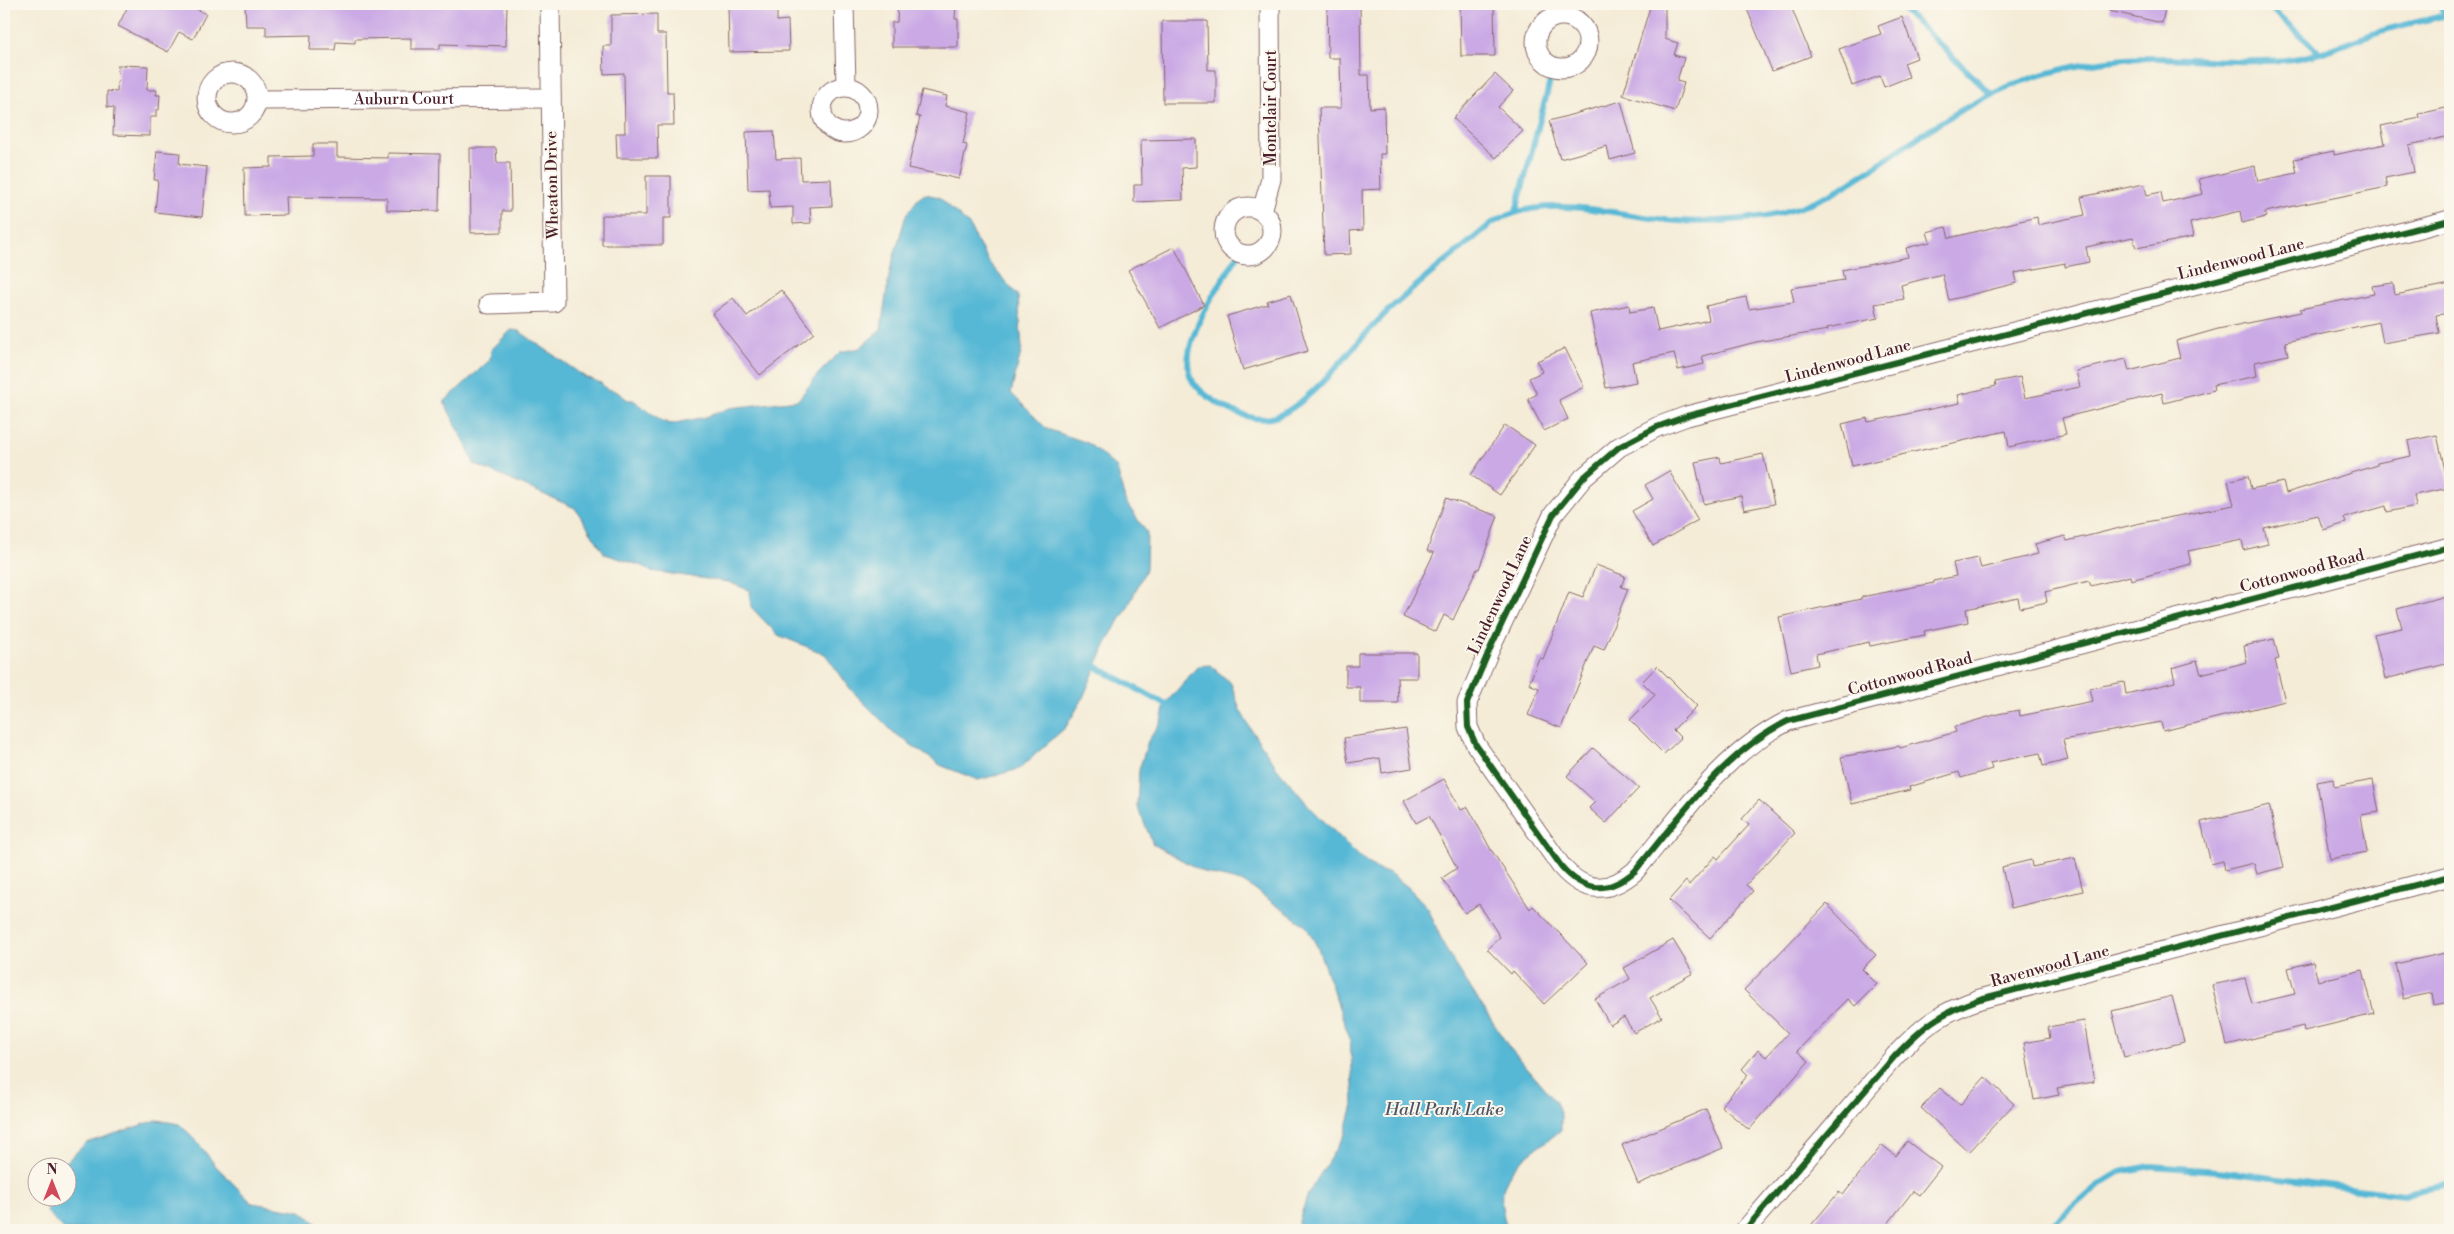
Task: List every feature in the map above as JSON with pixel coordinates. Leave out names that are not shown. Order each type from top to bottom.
[{"type":"street","name":"Wheaton Drive","points":[[489,304],[554,302],[550,4]]},
{"type":"street","points":[[844,4],[846,86]]},
{"type":"street","name":"Montclair Court","points":[[1262,212],[1271,179],[1270,4]]},
{"type":"street","name":"Auburn Court","points":[[258,100],[551,98]]},
{"type":"street","name":"Lindenwood Lane","points":[[1491,767],[1476,745],[1468,727],[1467,703],[1489,651],[1553,516],[1583,478],[1619,447],[1657,427],[1687,416],[2450,220]]},
{"type":"street","name":"Cottonwood Road","points":[[1491,767],[1560,866],[1572,879],[1581,885],[1607,887],[1625,879],[1635,870],[1733,757],[1770,730],[1794,719],[2450,547]]},
{"type":"street","name":"Ravenwood Lane","points":[[1744,1230],[1921,1028],[1954,1008],[2008,991],[2450,876]]},
{"type":"water","points":[[925,194],[939,197],[970,226],[991,265],[1018,296],[1022,348],[1011,393],[1047,429],[1088,443],[1117,468],[1125,501],[1147,533],[1146,569],[1127,609],[1108,639],[1082,700],[1066,727],[1019,769],[978,780],[940,765],[893,732],[852,691],[825,654],[778,635],[751,607],[749,590],[728,582],[651,571],[645,567],[605,554],[575,508],[474,464],[444,402],[490,360],[491,350],[511,330],[519,331],[585,377],[601,383],[606,389],[616,391],[628,400],[633,400],[661,420],[670,424],[706,417],[730,408],[798,400],[819,373],[840,352],[860,348],[881,329],[890,270],[906,215],[918,199]]},
{"type":"water","name":"Hall Park Lake","points":[[1210,665],[1231,683],[1240,710],[1252,731],[1277,768],[1310,807],[1360,857],[1380,871],[1388,872],[1409,888],[1428,908],[1445,948],[1509,1047],[1556,1102],[1561,1116],[1561,1130],[1525,1157],[1505,1183],[1502,1203],[1507,1230],[1299,1230],[1298,1224],[1308,1194],[1345,1134],[1354,1101],[1350,1039],[1318,948],[1306,926],[1245,883],[1205,873],[1153,844],[1137,806],[1139,770],[1148,741],[1161,722],[1165,704],[1198,666]]},
{"type":"water","points":[[157,1120],[179,1124],[194,1138],[216,1166],[252,1203],[301,1211],[325,1230],[64,1230],[47,1212],[48,1206],[78,1206],[78,1156],[72,1156],[86,1143]]},
{"type":"building","points":[[129,4],[187,4],[206,14],[193,39],[179,32],[168,52],[118,26]]},
{"type":"building","points":[[245,4],[507,4],[506,46],[440,44],[440,49],[411,49],[411,38],[355,39],[355,43],[336,42],[335,50],[310,50],[311,35],[266,36],[266,26],[246,26]]},
{"type":"building","points":[[728,4],[777,4],[777,21],[788,20],[789,51],[729,52]]},
{"type":"building","points":[[898,4],[956,4],[955,19],[958,19],[958,47],[892,47],[892,22],[897,22]]},
{"type":"building","points":[[1327,4],[1360,4],[1361,75],[1369,75],[1370,108],[1384,107],[1385,154],[1380,154],[1381,189],[1362,190],[1363,230],[1350,231],[1351,254],[1324,255],[1319,108],[1341,108],[1340,58],[1328,58]]},
{"type":"building","points":[[1460,4],[1494,4],[1495,56],[1461,56]]},
{"type":"building","points":[[1651,4],[1665,4],[1665,39],[1678,43],[1674,55],[1684,58],[1677,81],[1684,83],[1675,111],[1623,95]]},
{"type":"building","points":[[1745,4],[1790,4],[1811,56],[1772,71]]},
{"type":"building","points":[[2110,4],[2166,4],[2162,23],[2109,11]]},
{"type":"building","points":[[657,14],[657,34],[666,34],[667,92],[673,92],[674,125],[657,125],[658,158],[617,158],[616,133],[625,133],[624,73],[604,74],[603,46],[611,46],[611,15]]},
{"type":"building","points":[[1902,17],[1917,58],[1904,63],[1909,77],[1884,87],[1880,76],[1852,86],[1839,49],[1881,34],[1878,26]]},
{"type":"building","points":[[1162,21],[1207,21],[1208,70],[1216,70],[1216,103],[1163,103]]},
{"type":"building","points":[[118,65],[148,66],[147,90],[157,90],[156,95],[160,95],[159,110],[156,110],[156,117],[150,117],[150,136],[113,135],[114,108],[107,107],[107,91],[117,92]]},
{"type":"building","points":[[1495,74],[1513,91],[1498,107],[1523,131],[1496,158],[1453,118]]},
{"type":"building","points":[[922,90],[947,96],[945,106],[970,112],[963,144],[967,145],[959,179],[908,168],[920,117],[916,116]]},
{"type":"building","points":[[1621,101],[1635,153],[1610,160],[1607,146],[1560,159],[1549,121]]},
{"type":"building","points":[[2450,107],[2450,136],[2409,145],[2414,172],[2385,178],[2387,187],[2265,212],[2266,217],[2242,223],[2240,211],[2190,223],[2193,237],[2169,242],[2136,248],[2133,237],[2086,247],[2089,262],[2065,267],[2065,263],[2015,273],[2017,283],[1949,300],[1942,274],[1901,285],[1904,299],[1875,304],[1878,318],[1827,328],[1828,330],[1756,342],[1702,356],[1704,364],[1678,370],[1674,353],[1632,362],[1636,382],[1606,388],[1590,313],[1629,305],[1630,312],[1653,308],[1658,331],[1709,320],[1706,306],[1746,297],[1749,309],[1794,302],[1791,288],[1844,280],[1842,270],[1908,257],[1906,248],[1930,242],[1927,232],[1946,227],[1949,238],[2037,217],[2038,225],[2085,215],[2081,197],[2144,184],[2147,195],[2161,192],[2163,203],[2203,194],[2199,179],[2255,166],[2258,181],[2297,173],[2294,159],[2334,151],[2334,155],[2385,144],[2381,126],[2420,118],[2419,114]]},
{"type":"building","points":[[774,131],[776,159],[800,158],[801,180],[831,179],[832,206],[810,207],[811,223],[793,224],[793,207],[770,208],[769,189],[748,190],[746,132]]},
{"type":"building","points":[[1196,139],[1196,167],[1182,168],[1183,200],[1134,202],[1134,185],[1142,185],[1141,140]]},
{"type":"building","points":[[313,144],[337,144],[337,157],[388,158],[388,153],[440,154],[439,211],[387,210],[387,198],[286,197],[287,215],[245,216],[244,168],[271,167],[271,157],[313,156]]},
{"type":"building","points":[[470,148],[496,148],[497,163],[510,163],[511,211],[502,211],[502,232],[471,233]]},
{"type":"building","points":[[157,151],[180,153],[179,164],[207,167],[202,217],[155,212],[158,180],[154,180]]},
{"type":"building","points":[[646,176],[671,176],[671,218],[663,218],[663,245],[602,245],[602,215],[646,215]]},
{"type":"building","points":[[1174,247],[1204,305],[1160,328],[1128,270]]},
{"type":"building","points":[[2393,283],[2395,295],[2450,284],[2450,313],[2436,315],[2439,333],[2383,343],[2379,322],[2285,342],[2288,355],[2255,362],[2257,376],[2213,385],[2214,390],[2164,403],[2162,393],[2062,418],[2066,434],[2009,447],[2006,431],[1852,466],[1842,424],[1867,418],[1868,422],[1960,403],[1958,395],[1996,386],[1995,382],[2020,377],[2025,398],[2080,387],[2076,371],[2126,359],[2129,371],[2180,358],[2176,341],[2218,329],[2301,312],[2300,309],[2374,294],[2372,286]]},
{"type":"building","points":[[781,290],[814,333],[760,375],[712,314],[733,298],[747,316]]},
{"type":"building","points":[[1291,294],[1308,351],[1243,370],[1227,316],[1268,304],[1267,301]]},
{"type":"building","points":[[1565,348],[1584,387],[1559,400],[1568,419],[1544,431],[1528,399],[1537,394],[1529,378],[1542,372],[1537,361]]},
{"type":"building","points":[[1505,425],[1535,445],[1500,495],[1471,475]]},
{"type":"building","points":[[2437,435],[2449,488],[2414,495],[2416,506],[2387,512],[2386,506],[2344,518],[2346,523],[2323,530],[2318,515],[2264,528],[2268,544],[2244,550],[2242,540],[2188,551],[2191,564],[2131,580],[2130,576],[2091,586],[2089,581],[2045,592],[2047,602],[2020,608],[2018,598],[1966,609],[1968,622],[1924,631],[1925,635],[1870,646],[1869,642],[1816,654],[1818,665],[1791,671],[1779,617],[1861,599],[1861,597],[1934,583],[1934,581],[1956,576],[1953,563],[1978,558],[1981,568],[2038,554],[2035,544],[2065,536],[2067,541],[2136,524],[2234,505],[2228,481],[2248,476],[2251,489],[2283,482],[2286,493],[2377,465],[2377,463],[2411,456],[2408,441]]},
{"type":"building","points":[[1763,454],[1774,504],[1744,510],[1741,496],[1704,504],[1695,462],[1720,457],[1721,463]]},
{"type":"building","points":[[1669,471],[1698,520],[1653,546],[1632,511],[1653,499],[1645,485]]},
{"type":"building","points":[[1446,498],[1498,516],[1479,569],[1477,569],[1453,620],[1444,615],[1436,632],[1403,617],[1434,553],[1427,551]]},
{"type":"building","points":[[1596,565],[1625,576],[1621,587],[1628,589],[1604,650],[1594,646],[1561,728],[1528,715],[1539,688],[1529,684],[1539,658],[1543,659],[1569,592],[1583,597]]},
{"type":"building","points":[[2450,595],[2450,663],[2385,679],[2374,634],[2402,628],[2397,609]]},
{"type":"building","points":[[2274,639],[2279,659],[2275,660],[2285,701],[2163,731],[2161,722],[2063,740],[2068,760],[2043,766],[2040,753],[1990,763],[1992,769],[1961,778],[1959,772],[1909,787],[1910,790],[1852,804],[1841,757],[1899,746],[1900,748],[1956,732],[1954,727],[1998,714],[2019,710],[2020,716],[2093,701],[2090,688],[2124,682],[2126,694],[2175,682],[2172,668],[2197,661],[2201,674],[2247,662],[2244,646]]},
{"type":"building","points":[[1358,653],[1417,653],[1417,678],[1397,678],[1398,703],[1360,703],[1360,687],[1346,687],[1346,666],[1358,666]]},
{"type":"building","points":[[1657,666],[1697,706],[1673,730],[1681,738],[1664,754],[1630,720],[1655,695],[1642,682]]},
{"type":"building","points":[[1406,729],[1412,768],[1382,773],[1380,758],[1348,763],[1344,738]]},
{"type":"building","points":[[1593,748],[1639,788],[1606,823],[1589,808],[1595,802],[1567,776]]},
{"type":"building","points":[[1444,779],[1461,810],[1468,807],[1490,848],[1530,909],[1533,906],[1588,963],[1544,1004],[1513,971],[1511,974],[1487,949],[1500,937],[1479,904],[1465,913],[1442,878],[1457,868],[1429,816],[1416,823],[1404,801]]},
{"type":"building","points":[[2333,779],[2334,787],[2373,780],[2379,812],[2361,815],[2367,852],[2330,859],[2317,782]]},
{"type":"building","points":[[1759,800],[1795,833],[1746,885],[1753,891],[1710,938],[1669,900],[1686,881],[1689,885],[1715,856],[1718,859],[1749,825],[1742,819]]},
{"type":"building","points":[[2269,805],[2284,867],[2257,874],[2254,863],[2225,870],[2223,861],[2211,864],[2201,822]]},
{"type":"building","points":[[2075,858],[2083,891],[2011,908],[2002,867],[2031,860],[2032,867]]},
{"type":"building","points":[[1827,904],[1876,955],[1862,969],[1877,984],[1855,1006],[1848,999],[1797,1051],[1809,1061],[1749,1130],[1721,1106],[1748,1075],[1742,1069],[1758,1050],[1766,1057],[1788,1033],[1744,990]]},
{"type":"building","points":[[1673,940],[1693,973],[1650,998],[1662,1017],[1634,1033],[1624,1017],[1610,1025],[1595,999],[1630,979],[1624,968]]},
{"type":"building","points":[[2450,952],[2450,1002],[2434,1005],[2432,993],[2403,999],[2395,964]]},
{"type":"building","points":[[2313,962],[2318,981],[2363,970],[2374,1014],[2304,1031],[2303,1026],[2227,1045],[2212,985],[2245,978],[2252,1004],[2295,994],[2288,968]]},
{"type":"building","points":[[2172,996],[2184,1042],[2124,1057],[2112,1011]]},
{"type":"building","points":[[2084,1021],[2094,1082],[2057,1088],[2059,1095],[2034,1100],[2024,1043],[2050,1038],[2048,1027]]},
{"type":"building","points":[[1985,1077],[2014,1104],[1969,1152],[1921,1108],[1940,1088],[1960,1105]]},
{"type":"building","points":[[1706,1109],[1723,1148],[1638,1184],[1622,1145]]},
{"type":"building","points":[[1907,1141],[1941,1167],[1919,1195],[1913,1191],[1883,1230],[1807,1230],[1839,1192],[1843,1195],[1882,1145],[1896,1156]]},
{"type":"waterway","points":[[1898,4],[1992,95]]},
{"type":"waterway","points":[[2266,4],[2319,52]]},
{"type":"waterway","points":[[2441,4],[2445,16]]},
{"type":"waterway","points":[[1239,254],[1200,319],[1189,357],[1189,374],[1197,387],[1223,406],[1244,416],[1265,419],[1275,417],[1290,410],[1305,399],[1376,323],[1413,288],[1492,223],[1513,214],[1534,209],[1556,207],[1600,210],[1691,222],[1729,221],[1766,216],[1789,211],[1832,193],[1872,169],[1930,129],[1966,108],[2003,89],[2044,74],[2091,64],[2138,58],[2285,60],[2310,56],[2381,31],[2450,14]]},
{"type":"waterway","points":[[1516,212],[1554,66]]},
{"type":"waterway","points":[[1091,664],[1165,704],[1172,703]]},
{"type":"waterway","points":[[2046,1230],[2097,1186],[2120,1172],[2151,1166],[2218,1171],[2405,1195],[2421,1189],[2450,1184]]},
{"type":"cycle path","points":[[2450,220],[1687,416],[1657,427],[1619,447],[1583,478],[1553,515],[1489,651],[1467,703],[1468,727],[1476,745],[1561,866],[1570,875],[1587,886],[1606,887],[1615,884],[1635,871],[1686,808],[1723,768],[1765,734],[1788,721],[2450,547]]},
{"type":"cycle path","points":[[1745,1230],[1895,1056],[1924,1028],[1954,1009],[1980,999],[2450,876]]}]
